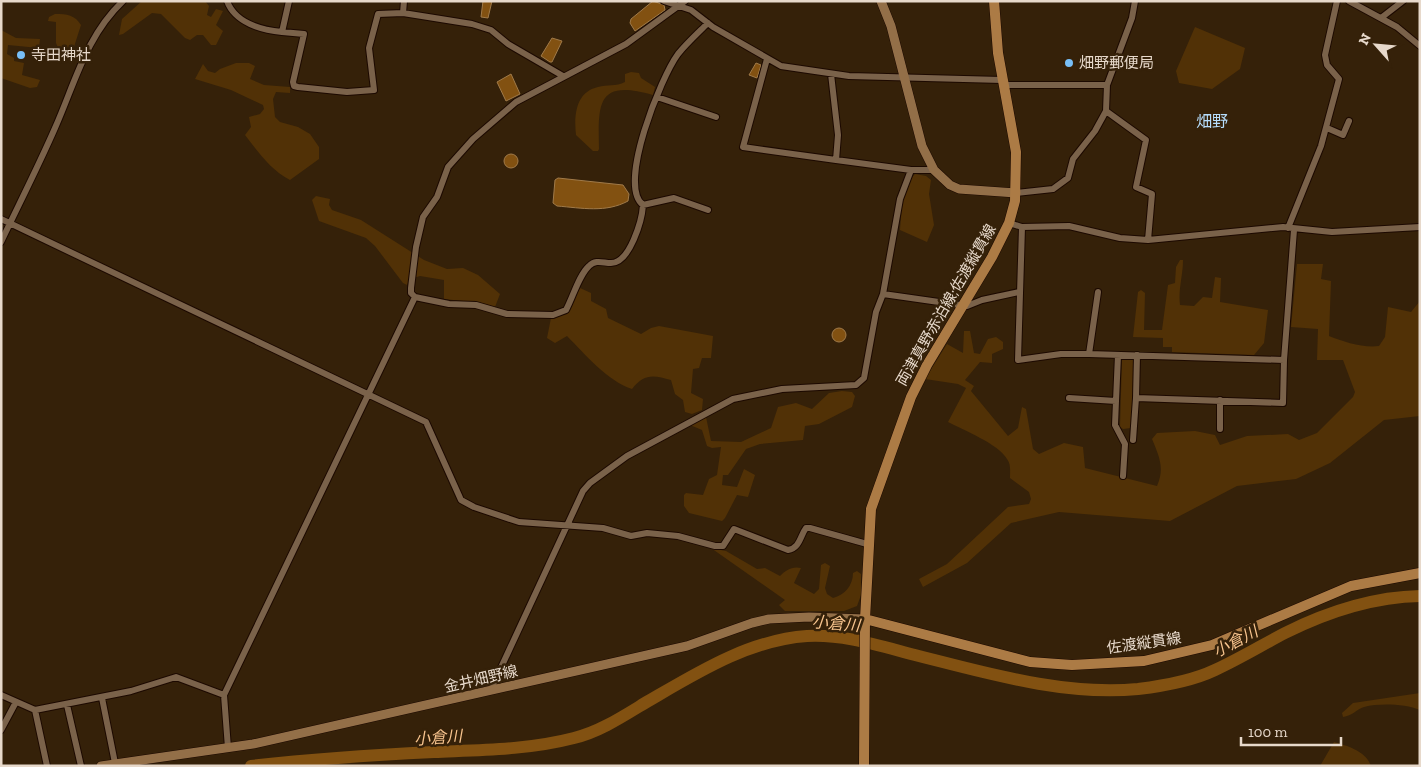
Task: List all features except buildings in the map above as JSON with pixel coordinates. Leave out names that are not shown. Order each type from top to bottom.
[{"type":"main road","points":[[881,1],[891,26],[922,146],[934,170],[950,185],[959,189],[1016,193]]},
{"type":"main road","name":"両津真野赤泊線;佐渡縦貫線","points":[[864,766],[864,664],[869,520],[876,493],[905,410],[927,365],[992,257],[1009,223],[1016,193],[1016,152],[1003,83],[994,1]]},
{"type":"main road","name":"佐渡縦貫線","points":[[865,622],[1030,662],[1072,665],[1144,661],[1212,645],[1351,586],[1420,573]]},
{"type":"main road","name":"金井畑野線","points":[[100,766],[253,744],[686,646],[752,622],[769,619],[809,617],[865,622]]},
{"type":"street","points":[[1,242],[56,126],[79,65],[99,29],[111,12],[122,1]]},
{"type":"street","points":[[227,1],[235,12],[260,29],[304,34],[294,86],[371,92],[374,90],[369,48],[378,14],[403,13],[472,24],[492,30],[508,44],[563,76]]},
{"type":"street","points":[[282,32],[289,1]]},
{"type":"street","points":[[403,13],[404,1]]},
{"type":"street","points":[[664,1],[691,10],[708,23],[781,66],[848,76],[1003,83],[1106,85]]},
{"type":"street","points":[[228,748],[224,695],[414,297],[411,288],[420,225],[437,197],[448,167],[472,139],[505,110],[563,76],[626,44],[670,10],[680,7],[685,1]]},
{"type":"street","points":[[1016,193],[1053,189],[1066,182],[1073,159],[1095,132],[1106,111],[1106,85],[1132,18],[1135,1]]},
{"type":"street","points":[[1136,398],[1283,403],[1291,229],[1327,128],[1339,79],[1327,65],[1325,55],[1338,1]]},
{"type":"street","points":[[1381,18],[1403,1]]},
{"type":"street","points":[[1351,2],[1410,36],[1420,46]]},
{"type":"street","points":[[414,297],[448,304],[476,305],[507,314],[560,313],[566,310],[587,268],[591,264],[618,261],[630,248],[640,226],[643,206],[636,196],[636,169],[657,97],[665,76],[678,54],[708,23]]},
{"type":"street","points":[[767,59],[742,147],[912,170],[934,170]]},
{"type":"street","points":[[831,74],[838,136],[836,160]]},
{"type":"street","points":[[657,97],[716,117]]},
{"type":"street","points":[[1106,111],[1146,140],[1136,187],[1152,194],[1148,240]]},
{"type":"street","points":[[1327,128],[1343,135],[1350,121]]},
{"type":"street","points":[[492,690],[583,491],[590,483],[628,456],[704,413],[733,399],[772,391],[856,385],[861,382],[864,378],[876,312],[883,294],[900,199],[912,170]]},
{"type":"street","points":[[643,206],[674,198],[708,210]]},
{"type":"street","points":[[1,219],[426,422],[461,500],[474,507],[519,522],[603,528],[631,536],[647,533],[678,536],[720,547],[723,546],[734,529],[788,550],[797,546],[806,528],[868,544]]},
{"type":"street","points":[[1009,223],[1022,227],[1069,226],[1120,238],[1148,240],[1226,231],[1291,229],[1332,232],[1420,228]]},
{"type":"street","points":[[1022,227],[1018,360],[1061,354],[1284,360]]},
{"type":"street","points":[[883,294],[964,305],[1019,292]]},
{"type":"street","points":[[1089,354],[1098,292]]},
{"type":"street","points":[[1118,355],[1115,425],[1125,444],[1123,476]]},
{"type":"street","points":[[1134,440],[1137,356]]},
{"type":"street","points":[[1069,398],[1116,401]]},
{"type":"street","points":[[1220,400],[1220,429]]},
{"type":"street","points":[[1,695],[35,710],[131,692],[176,677],[224,695]]},
{"type":"street","points":[[102,698],[115,763]]},
{"type":"street","points":[[1,730],[16,702]]},
{"type":"street","points":[[67,705],[81,766]]},
{"type":"street","points":[[35,710],[47,766]]},
{"type":"shaded area","points":[[142,1],[205,1],[209,6],[207,15],[211,17],[216,9],[223,11],[216,25],[223,31],[216,45],[211,45],[203,35],[197,35],[190,40],[185,38],[161,14],[152,13],[119,35],[122,19]]},
{"type":"shaded area","points":[[483,1],[492,1],[488,18],[481,17]]},
{"type":"shaded area","points":[[653,1],[664,5],[665,10],[635,31],[630,23],[631,19]]},
{"type":"shaded area","points":[[55,14],[70,16],[81,25],[72,53],[59,50],[56,43],[56,22],[48,21],[49,17]]},
{"type":"shaded area","points":[[1195,27],[1245,48],[1240,69],[1212,89],[1179,83],[1176,71]]},
{"type":"shaded area","points":[[1,30],[16,38],[40,39],[39,48],[8,45],[7,54],[14,58],[14,61],[24,63],[22,75],[40,80],[37,87],[30,88],[1,78]]},
{"type":"shaded area","points":[[552,38],[562,41],[552,62],[550,62],[541,56]]},
{"type":"shaded area","points":[[236,63],[249,63],[255,66],[250,79],[264,85],[290,87],[290,93],[276,92],[273,99],[275,117],[280,122],[298,127],[310,134],[319,147],[319,159],[290,180],[271,166],[245,135],[251,127],[249,117],[260,114],[264,109],[263,105],[231,90],[195,79],[203,64],[208,71],[215,73]]},
{"type":"shaded area","points":[[756,63],[761,65],[757,78],[749,75]]},
{"type":"shaded area","points":[[631,72],[639,73],[641,78],[655,87],[653,95],[621,90],[611,93],[601,107],[599,149],[598,151],[593,151],[576,135],[575,121],[580,100],[590,90],[625,82],[625,74]]},
{"type":"shaded area","points":[[511,74],[520,94],[506,101],[497,82]]},
{"type":"shaded area","points":[[511,154],[516,156],[518,161],[516,166],[511,168],[506,166],[504,161],[506,156]]},
{"type":"shaded area","points":[[915,174],[926,176],[931,180],[929,194],[934,225],[927,242],[900,230],[905,193],[910,180]]},
{"type":"shaded area","points":[[558,178],[623,185],[629,194],[628,201],[620,205],[602,208],[557,206],[553,203],[555,180]]},
{"type":"shaded area","points":[[316,196],[330,199],[329,205],[332,210],[361,220],[424,260],[447,269],[463,268],[478,275],[500,294],[495,307],[481,303],[444,299],[444,280],[420,276],[410,279],[407,285],[403,283],[375,246],[366,238],[319,221],[312,200]]},
{"type":"shaded area","points":[[1180,260],[1183,260],[1180,305],[1194,306],[1203,297],[1212,298],[1215,277],[1221,278],[1220,302],[1268,310],[1264,343],[1254,355],[1172,352],[1172,347],[1163,347],[1163,338],[1133,337],[1138,292],[1141,290],[1145,293],[1144,330],[1162,330],[1168,285],[1175,283],[1176,267]]},
{"type":"shaded area","points":[[1297,264],[1323,264],[1321,279],[1331,281],[1329,336],[1347,342],[1379,346],[1385,337],[1388,307],[1411,312],[1420,301],[1420,416],[1384,420],[1330,463],[1296,479],[1237,486],[1170,521],[1059,512],[1011,523],[967,563],[923,587],[919,579],[947,564],[1008,507],[1029,504],[1031,499],[1029,492],[1010,478],[1009,463],[1003,453],[989,443],[948,422],[966,388],[958,384],[925,379],[947,344],[963,353],[964,331],[970,331],[974,353],[980,354],[988,339],[996,337],[1003,342],[1003,349],[992,354],[992,363],[980,362],[965,380],[974,386],[971,391],[1008,436],[1018,428],[1022,407],[1026,409],[1033,449],[1039,454],[1064,443],[1083,447],[1085,468],[1157,486],[1161,468],[1152,439],[1157,433],[1195,431],[1215,435],[1220,445],[1247,436],[1288,434],[1299,440],[1317,433],[1353,397],[1355,392],[1343,360],[1317,360],[1318,329],[1291,327]]},
{"type":"shaded area","points":[[580,288],[591,293],[591,301],[606,309],[608,318],[641,334],[659,326],[713,336],[711,358],[702,358],[699,368],[693,369],[691,393],[703,399],[702,410],[692,414],[685,412],[683,400],[675,394],[671,380],[654,376],[645,378],[632,389],[605,373],[567,336],[555,343],[547,338],[551,318],[567,314]]},
{"type":"shaded area","points":[[839,328],[844,330],[846,335],[844,340],[839,342],[834,340],[832,335],[834,330]]},
{"type":"shaded area","points":[[1133,358],[1135,365],[1131,428],[1123,429],[1120,427],[1122,359]]},
{"type":"shaded area","points":[[852,392],[855,396],[852,407],[819,424],[805,426],[803,440],[760,444],[746,449],[728,475],[723,475],[722,485],[737,487],[744,469],[755,475],[748,497],[737,495],[722,521],[689,513],[684,506],[684,495],[686,493],[703,495],[709,479],[717,475],[721,447],[712,448],[707,446],[702,430],[690,425],[706,417],[711,441],[741,442],[771,428],[778,407],[796,403],[812,409],[829,393]]},
{"type":"shaded area","points":[[711,548],[726,551],[757,569],[765,568],[780,576],[789,569],[801,568],[794,583],[814,594],[819,589],[821,565],[825,563],[830,566],[825,588],[827,594],[833,598],[841,595],[848,589],[852,582],[853,573],[857,571],[861,574],[861,595],[857,606],[844,611],[785,611],[779,605],[785,600]]},
{"type":"shaded area","points":[[1420,693],[1420,710],[1400,705],[1377,705],[1364,707],[1343,717],[1342,713],[1353,703]]},
{"type":"shaded area","points":[[1334,742],[1351,747],[1361,753],[1371,766],[1320,766]]},
{"type":"waterway","name":"小倉川","points":[[251,766],[365,756],[504,749],[557,742],[592,732],[610,724],[703,670],[743,651],[785,639],[807,636],[835,637],[862,641],[997,676],[1053,686],[1110,690],[1148,688],[1206,674],[1285,633],[1334,612],[1385,599],[1420,596]]},
{"type":"place","name":"寺田神社","points":[[21,55]]},
{"type":"place","name":"畑野郵便局","points":[[1069,63]]},
{"type":"district","name":"畑野","points":[[1212,121]]}]
